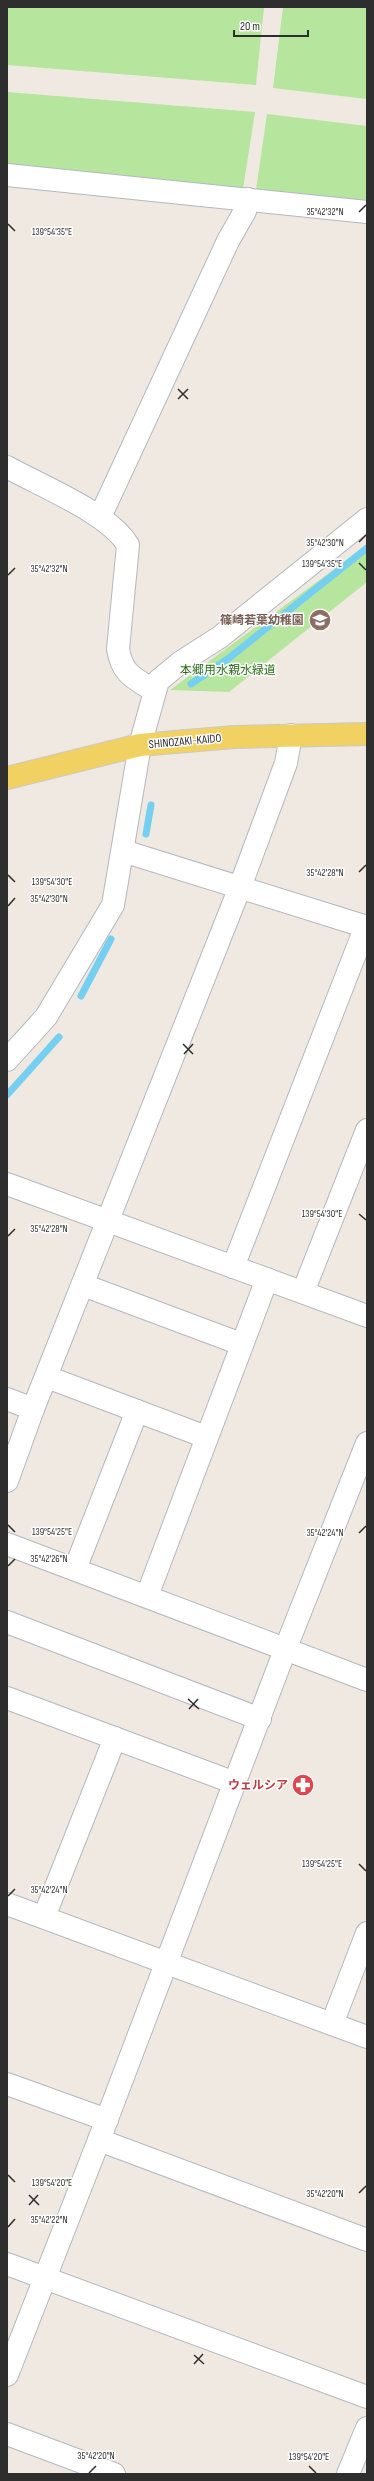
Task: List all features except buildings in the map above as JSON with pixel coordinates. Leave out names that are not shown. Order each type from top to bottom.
[{"type":"main road","name":"SHINOZAKI-KAIDO","points":[[7,778],[140,745],[200,739],[367,734]]},
{"type":"street","points":[[7,175],[367,212]]},
{"type":"street","points":[[100,518],[228,241],[245,211],[248,199]]},
{"type":"street","points":[[7,468],[100,518],[122,535],[128,545],[118,650],[120,661],[125,671],[153,690]]},
{"type":"street","points":[[7,1060],[46,1017],[113,905],[140,745],[150,713],[153,690],[158,681],[171,670],[220,637],[367,519]]},
{"type":"street","points":[[7,1481],[33,1409],[47,1377],[240,887],[286,763],[291,736]]},
{"type":"street","points":[[123,851],[366,927],[234,1267]]},
{"type":"street","points":[[303,1292],[367,1130]]},
{"type":"street","points":[[7,1184],[109,1220],[367,1316]]},
{"type":"street","points":[[147,1596],[241,1344],[267,1279]]},
{"type":"street","points":[[83,1285],[241,1344]]},
{"type":"street","points":[[47,1377],[206,1437]]},
{"type":"street","points":[[7,1399],[33,1409]]},
{"type":"street","points":[[75,1569],[137,1411]]},
{"type":"street","points":[[7,2375],[103,2130],[285,1650],[367,1444]]},
{"type":"street","points":[[7,1544],[367,1680]]},
{"type":"street","points":[[7,1622],[260,1719]]},
{"type":"street","points":[[7,1698],[235,1783]]},
{"type":"street","points":[[44,1917],[115,1738]]},
{"type":"street","points":[[7,1904],[367,2037]]},
{"type":"street","points":[[332,2024],[367,1934]]},
{"type":"street","points":[[7,2084],[103,2130],[367,2240]]},
{"type":"street","points":[[7,2264],[367,2398]]},
{"type":"street","points":[[348,2474],[367,2428]]},
{"type":"street","points":[[7,2434],[114,2474]]},
{"type":"green space","points":[[7,7],[264,7],[256,85],[7,65]]},
{"type":"green space","points":[[283,7],[367,7],[367,99],[273,88]]},
{"type":"green space","points":[[7,92],[255,112],[243,189],[7,164]]},
{"type":"green space","points":[[267,114],[367,126],[367,204],[256,190]]},
{"type":"green space","name":"本郷用水親水緑道","points":[[367,545],[367,582],[229,692],[170,690]]},
{"type":"waterway","points":[[191,684],[229,658],[367,548]]},
{"type":"waterway","points":[[146,834],[151,805]]},
{"type":"waterway","points":[[81,996],[111,939]]},
{"type":"waterway","points":[[7,1095],[59,1037]]},
{"type":"place","name":"篠崎若葉幼稚園","points":[[320,620]]},
{"type":"place","name":"ウェルシア","points":[[303,1785]]}]
